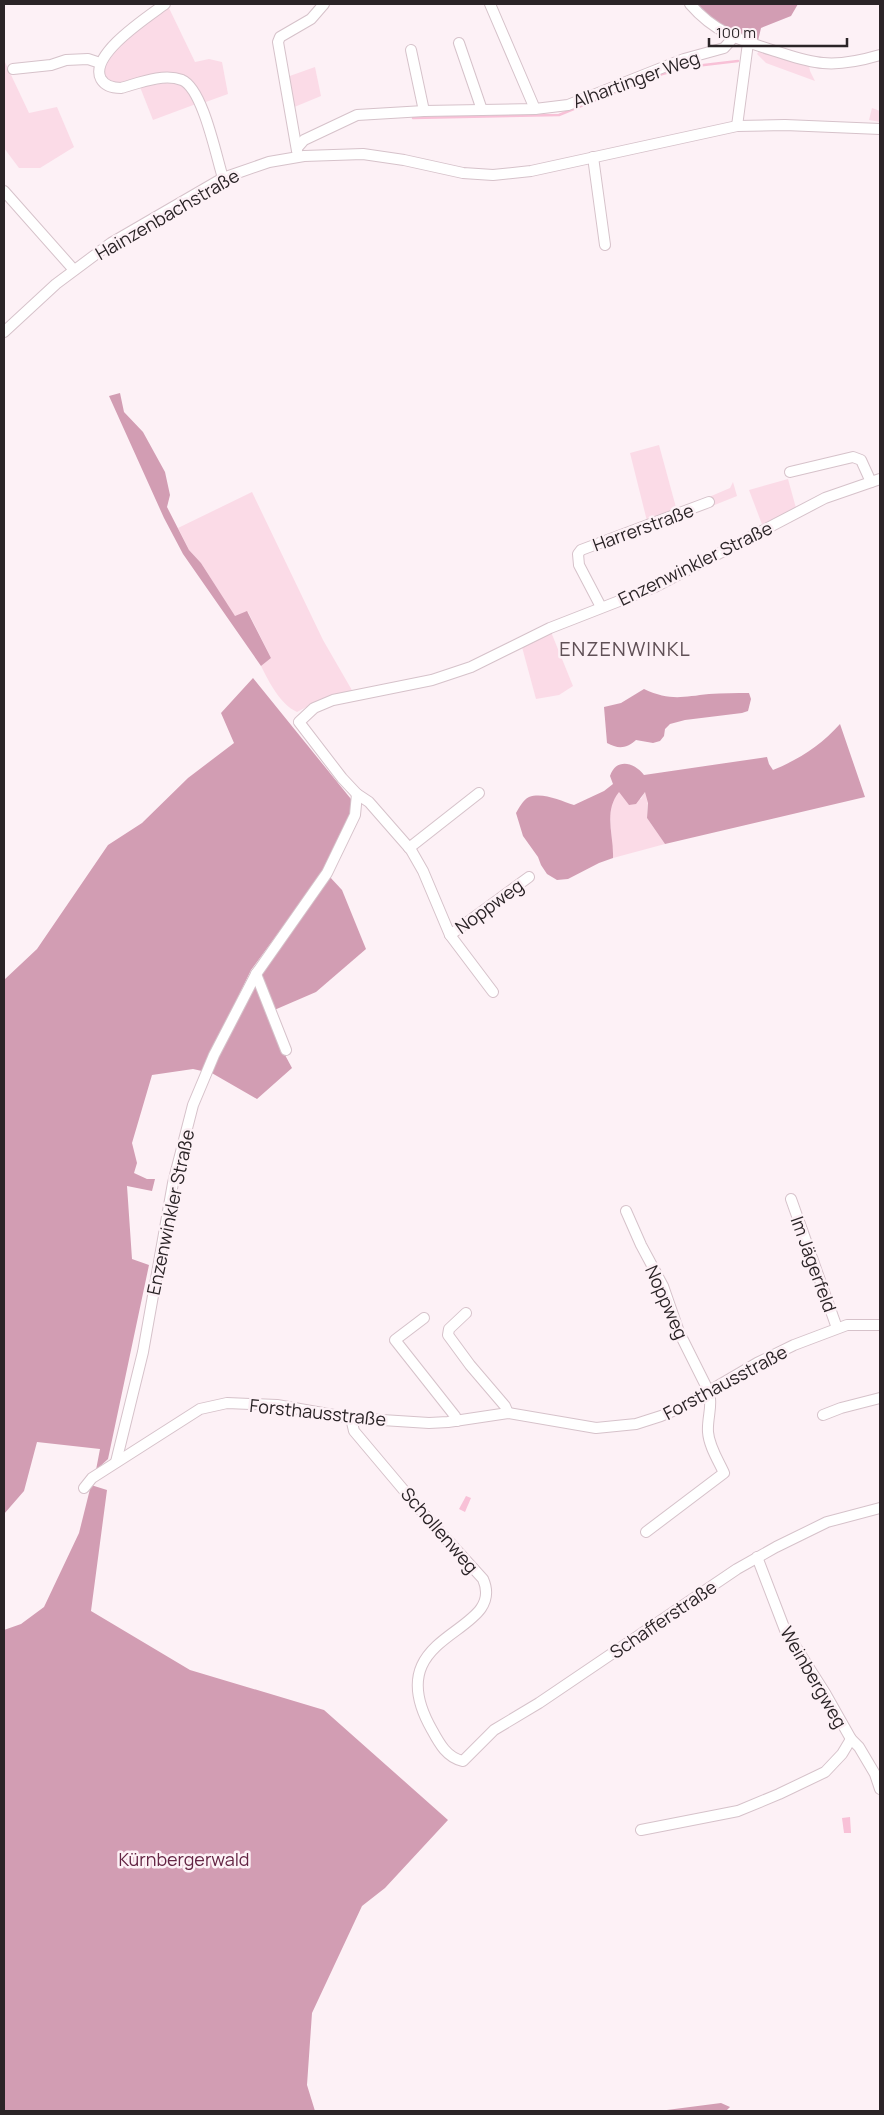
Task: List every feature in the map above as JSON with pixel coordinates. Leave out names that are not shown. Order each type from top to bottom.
[{"type":"street","points":[[165,4],[122,37],[100,63],[99,74],[102,80],[114,88],[164,78],[181,80],[188,84],[195,92],[201,104],[223,178]]},
{"type":"street","points":[[297,153],[278,42],[280,36],[311,19],[324,4]]},
{"type":"street","points":[[490,4],[534,110]]},
{"type":"street","points":[[690,4],[711,25],[734,38],[795,57],[825,63],[855,61],[880,55]]},
{"type":"street","name":"Alhartinger Weg","points":[[297,153],[304,140],[351,117],[424,111],[534,110],[556,107],[581,100],[676,62],[724,48],[734,38]]},
{"type":"street","points":[[459,43],[482,110]]},
{"type":"street","points":[[736,126],[748,43]]},
{"type":"street","points":[[411,50],[424,111]]},
{"type":"street","points":[[13,69],[51,65],[66,60],[88,59],[100,63]]},
{"type":"street","name":"Hainzenbachstraße","points":[[4,332],[74,270],[111,243],[223,178],[297,153],[363,154],[397,158],[463,173],[493,175],[530,171],[736,126],[785,124],[880,129]]},
{"type":"street","points":[[593,157],[605,245]]},
{"type":"street","points":[[4,191],[74,270]]},
{"type":"street","name":"Enzenwinkler Straße","points":[[116,1462],[143,1352],[182,1144],[194,1105],[214,1055],[256,974],[327,873],[355,815],[357,794],[342,778],[299,722],[314,708],[333,700],[432,680],[471,667],[550,628],[655,586],[825,498],[876,480],[861,460],[853,457],[790,472]]},
{"type":"street","name":"Harrerstraße","points":[[601,608],[579,565],[578,554],[581,550],[709,502]]},
{"type":"street","points":[[409,848],[479,793]]},
{"type":"street","name":"Noppweg","points":[[357,794],[369,802],[409,848],[423,870],[450,935],[492,992]]},
{"type":"street","name":"Noppweg","points":[[450,935],[529,877]]},
{"type":"street","points":[[256,974],[286,1050]]},
{"type":"street","name":"Im Jägerfeld","points":[[791,1199],[837,1328]]},
{"type":"street","name":"Noppweg","points":[[626,1211],[641,1245],[663,1286],[679,1332],[709,1392]]},
{"type":"street","points":[[466,1312],[449,1329],[448,1336],[505,1406],[508,1413]]},
{"type":"street","points":[[424,1318],[395,1340],[457,1421]]},
{"type":"street","name":"Forsthausstraße","points":[[84,1488],[92,1478],[200,1409],[227,1403],[277,1404],[351,1418],[429,1423],[457,1421],[508,1413],[586,1427],[608,1428],[655,1418],[680,1408],[777,1352],[837,1328],[859,1324],[880,1325]]},
{"type":"street","points":[[646,1532],[724,1473],[708,1438],[711,1398],[709,1392]]},
{"type":"street","points":[[824,1415],[841,1408],[880,1398]]},
{"type":"street","name":"Schollenweg","points":[[351,1418],[354,1431],[423,1513],[483,1579],[486,1586],[486,1601],[480,1611],[437,1644],[424,1662],[417,1680],[420,1701],[432,1730],[451,1758],[463,1762]]},
{"type":"street","name":"Schafferstraße","points":[[463,1762],[494,1730],[757,1557],[827,1522],[880,1508]]},
{"type":"street","name":"Weinbergweg","points":[[757,1557],[785,1630],[880,1785]]},
{"type":"street","name":"Weinbergweg","points":[[641,1830],[738,1811],[778,1794],[825,1772],[842,1754],[851,1739]]},
{"type":"shaded area","points":[[168,6],[195,62],[209,59],[222,62],[228,94],[203,103],[185,78],[117,85],[105,79],[104,66],[123,41]]},
{"type":"shaded area","points":[[759,51],[809,66],[815,81],[766,63],[757,54]]},
{"type":"shaded area","points":[[4,60],[29,113],[57,107],[74,147],[40,168],[19,168],[4,148]]},
{"type":"shaded area","points":[[315,67],[321,96],[292,108],[287,77]]},
{"type":"shaded area","points":[[165,83],[177,84],[188,90],[196,104],[153,120],[140,87]]},
{"type":"shaded area","points":[[872,108],[880,111],[880,122],[869,120]]},
{"type":"shaded area","points":[[659,445],[677,511],[647,521],[630,453]]},
{"type":"shaded area","points":[[788,479],[796,508],[763,527],[749,490]]},
{"type":"shaded area","points":[[733,482],[737,496],[712,506],[709,497],[730,488]]},
{"type":"shaded area","points":[[252,492],[323,640],[353,692],[320,700],[297,712],[280,698],[261,666],[271,658],[248,612],[235,617],[201,563],[189,550],[178,528]]},
{"type":"shaded area","points":[[551,632],[573,686],[559,695],[536,699],[522,647]]},
{"type":"shaded area","points":[[619,791],[641,799],[645,791],[648,797],[647,818],[665,844],[613,858],[610,816],[612,801]]},
{"type":"shaded area","points":[[466,1496],[471,1498],[465,1512],[459,1509]]},
{"type":"shaded area","points":[[850,1817],[851,1833],[844,1833],[842,1818]]},
{"type":"green space","points":[[695,4],[798,4],[791,16],[761,28],[758,41],[716,24]]},
{"type":"green space","points":[[120,393],[124,412],[143,432],[165,472],[170,495],[167,507],[189,550],[201,563],[235,616],[247,611],[271,658],[261,666],[183,554],[164,518],[109,396]]},
{"type":"green space","points":[[253,678],[355,804],[322,873],[251,970],[202,1071],[193,1069],[152,1075],[132,1143],[137,1163],[134,1173],[147,1179],[155,1179],[152,1191],[127,1186],[132,1259],[149,1265],[108,1459],[96,1470],[100,1449],[37,1442],[24,1491],[4,1514],[4,980],[37,949],[108,845],[142,823],[188,778],[234,743],[221,713]]},
{"type":"green space","points":[[644,689],[669,697],[749,693],[751,699],[748,711],[742,713],[685,720],[670,724],[665,729],[664,736],[660,741],[653,743],[636,740],[622,747],[607,743],[604,707],[621,703]]},
{"type":"green space","points":[[840,724],[865,797],[665,844],[647,818],[648,803],[645,792],[636,804],[629,805],[619,792],[611,808],[610,816],[613,858],[568,879],[557,880],[547,874],[523,836],[516,813],[527,798],[546,796],[574,805],[604,791],[613,784],[610,776],[616,766],[621,764],[635,767],[644,775],[767,757],[773,770],[810,751]]},
{"type":"green space","points":[[329,876],[342,890],[366,949],[316,992],[272,1011],[258,975]]},
{"type":"green space","points":[[255,983],[278,1042],[292,1068],[257,1099],[210,1072]]},
{"type":"green space","name":"Kürnbergerwald","points":[[91,1485],[107,1490],[91,1611],[190,1670],[324,1710],[448,1820],[385,1888],[362,1906],[312,2013],[307,2085],[315,2111],[4,2111],[4,1630],[21,1624],[44,1607],[79,1533]]},
{"type":"green space","points":[[721,2103],[730,2107],[726,2111],[659,2111]]},
{"type":"waterway","points":[[413,118],[559,115],[652,77],[687,67],[738,61]]},
{"type":"district","name":"ENZENWINKL","points":[[625,648]]}]
